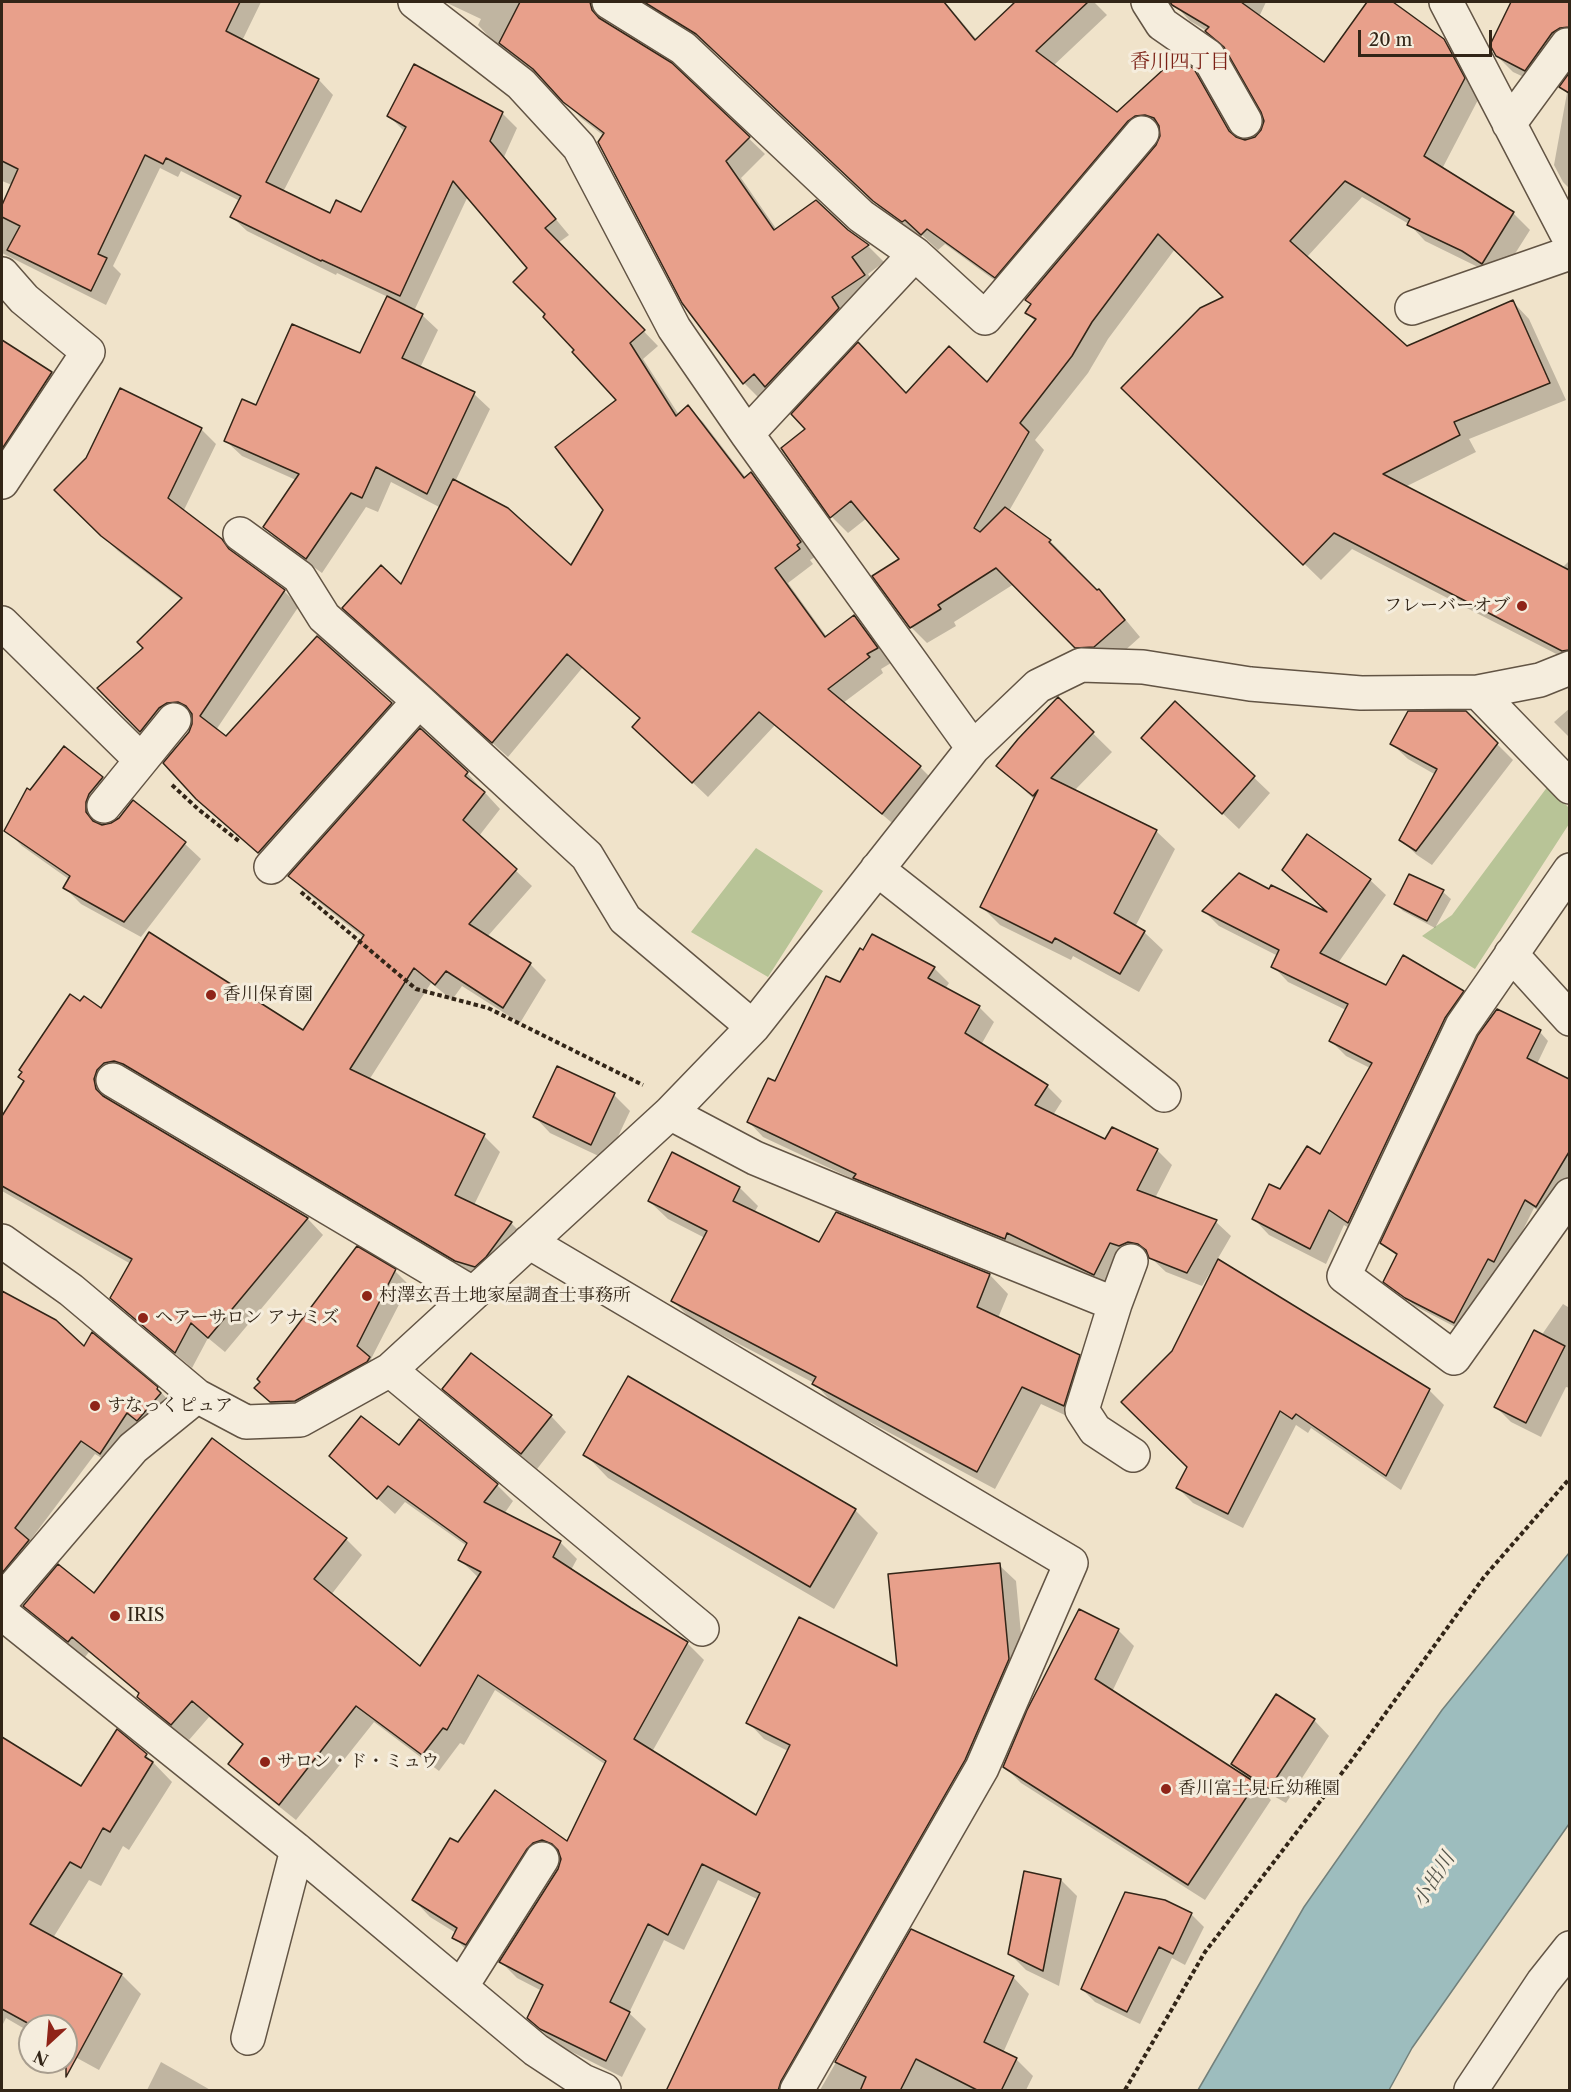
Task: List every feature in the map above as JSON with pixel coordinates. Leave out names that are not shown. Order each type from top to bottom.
[{"type":"street","points":[[415,2],[521,84],[579,147],[674,328],[747,434],[973,748]]},
{"type":"street","points":[[609,2],[683,48],[861,216],[915,254],[986,318],[1142,133]]},
{"type":"street","points":[[1148,2],[1162,24],[1209,56],[1245,121]]},
{"type":"street","points":[[1446,2],[1569,240]]},
{"type":"street","points":[[1509,124],[1567,45],[1569,47]]},
{"type":"street","points":[[1412,308],[1569,253]]},
{"type":"street","points":[[747,434],[915,254]]},
{"type":"street","points":[[2,274],[24,299],[88,352],[2,482]]},
{"type":"street","points":[[240,534],[299,577],[324,618],[419,700],[587,856],[626,919],[753,1027]]},
{"type":"street","points":[[2,623],[141,760]]},
{"type":"street","points":[[2,1241],[71,1290],[197,1396],[246,1422],[300,1420],[390,1370],[675,1108],[753,1027],[973,748],[1038,686],[1081,665],[1143,667],[1250,684],[1361,693],[1478,692],[1540,680],[1569,668]]},
{"type":"street","points":[[1478,692],[1569,787]]},
{"type":"street","points":[[271,867],[419,700]]},
{"type":"street","points":[[104,806],[174,720]]},
{"type":"street","points":[[877,869],[1164,1095]]},
{"type":"street","points":[[1569,870],[1462,1026],[1344,1276],[1454,1358],[1569,1196]]},
{"type":"street","points":[[1511,954],[1569,1019]]},
{"type":"street","points":[[113,1080],[472,1293]]},
{"type":"street","points":[[675,1108],[776,1166],[1115,1304]]},
{"type":"street","points":[[529,1242],[1071,1563],[982,1767],[797,2091]]},
{"type":"street","points":[[1131,1261],[1082,1410],[1095,1430],[1133,1455]]},
{"type":"street","points":[[390,1370],[702,1629]]},
{"type":"street","points":[[2,1601],[133,1448],[197,1396]]},
{"type":"street","points":[[2,1613],[297,1850],[536,2050],[583,2081],[604,2091]]},
{"type":"street","points":[[248,2038],[297,1850]]},
{"type":"street","points":[[461,1987],[542,1859]]},
{"type":"street","points":[[1471,2091],[1569,1948]]},
{"type":"path","points":[[141,760],[154,767],[198,808],[416,989],[488,1008],[675,1108]]},
{"type":"path","points":[[1125,2091],[1205,1952],[1351,1761],[1484,1577],[1569,1478]]},
{"type":"green space","points":[[1548,786],[1569,808],[1569,824],[1475,969],[1422,936],[1452,915]]},
{"type":"green space","points":[[756,848],[823,891],[768,977],[691,932]]},
{"type":"water","name":"小出川","points":[[1569,1553],[1569,1824],[1412,2048],[1389,2090],[1198,2090],[1304,1907],[1442,1710]]},
{"type":"building","points":[[2,2],[240,2],[226,31],[319,79],[266,182],[330,213],[336,200],[361,212],[406,127],[387,116],[414,64],[503,112],[490,141],[556,219],[545,228],[645,330],[630,343],[676,416],[688,405],[744,478],[751,472],[801,542],[797,545],[800,549],[775,568],[825,637],[854,615],[878,648],[867,654],[870,657],[828,689],[921,766],[882,814],[759,712],[692,783],[632,727],[640,718],[567,654],[492,743],[342,608],[381,565],[401,584],[453,479],[508,508],[571,565],[603,510],[555,447],[616,400],[543,317],[545,314],[513,282],[527,268],[453,181],[400,296],[230,217],[241,196],[166,158],[163,164],[145,155],[98,254],[107,258],[91,291],[7,250],[20,226],[2,217],[2,205],[18,169],[2,161]]},
{"type":"building","points":[[520,2],[590,2],[592,10],[599,18],[672,63],[750,137],[726,161],[774,230],[816,200],[848,230],[869,245],[852,257],[865,275],[832,297],[839,308],[765,387],[754,374],[743,384],[682,303],[598,142],[604,133],[563,102],[533,69],[499,43]]},
{"type":"building","points":[[644,2],[944,2],[975,40],[1015,2],[1088,2],[1036,51],[1117,112],[1177,57],[1194,69],[1229,131],[1245,140],[1255,137],[1261,130],[1264,121],[1261,112],[1224,47],[1205,31],[1209,27],[1170,2],[1241,2],[1324,62],[1367,2],[1393,2],[1444,39],[1465,78],[1424,156],[1514,212],[1482,264],[1462,251],[1407,225],[1410,219],[1345,181],[1290,241],[1407,346],[1513,300],[1550,383],[1454,422],[1460,435],[1383,474],[1569,570],[1569,650],[1562,651],[1334,533],[1303,565],[1121,388],[1200,308],[1223,297],[1158,234],[1092,322],[1072,356],[1020,423],[1029,432],[974,528],[980,532],[1005,507],[1051,540],[1049,542],[1097,590],[1099,589],[1125,620],[1094,647],[1075,648],[996,568],[938,605],[941,609],[910,628],[872,576],[899,559],[851,501],[830,518],[781,448],[805,429],[791,414],[858,342],[906,393],[949,346],[987,382],[1036,319],[1025,313],[1031,304],[1025,300],[1156,145],[1160,136],[1159,126],[1154,118],[1145,115],[1135,116],[1128,121],[995,278],[927,229],[921,235],[905,220],[902,222],[873,201],[696,34]]},
{"type":"building","points":[[1511,2],[1569,2],[1569,27],[1560,28],[1552,33],[1525,71],[1496,56],[1490,45]]},
{"type":"building","points":[[1569,73],[1569,93],[1559,87]]},
{"type":"building","points":[[387,296],[423,314],[402,358],[475,392],[427,494],[376,467],[362,498],[351,493],[306,559],[263,527],[299,474],[224,441],[242,399],[256,405],[292,324],[360,353]]},
{"type":"building","points":[[2,340],[52,372],[2,449]]},
{"type":"building","points":[[120,388],[202,428],[168,498],[222,539],[229,549],[285,590],[200,716],[226,736],[317,636],[392,703],[258,853],[196,799],[163,763],[189,732],[192,714],[186,706],[178,702],[167,703],[159,708],[140,732],[97,688],[143,648],[137,642],[182,598],[101,536],[54,490],[86,458]]},
{"type":"building","points":[[1058,697],[1094,732],[1051,778],[1157,830],[1114,913],[1145,931],[1120,974],[1055,938],[1052,943],[980,907],[1038,790],[1033,796],[996,766]]},
{"type":"building","points":[[1175,701],[1255,776],[1222,814],[1141,738]]},
{"type":"building","points":[[1408,711],[1466,711],[1498,743],[1416,851],[1399,840],[1437,769],[1390,744]]},
{"type":"building","points":[[420,728],[468,772],[465,776],[485,792],[463,820],[517,869],[469,924],[531,963],[503,1008],[446,971],[435,985],[414,968],[350,1069],[485,1134],[455,1195],[512,1222],[486,1257],[475,1267],[455,1261],[123,1064],[114,1061],[104,1063],[97,1070],[94,1079],[96,1089],[103,1096],[308,1218],[208,1338],[191,1323],[175,1353],[110,1298],[132,1259],[2,1186],[2,1116],[24,1081],[18,1077],[22,1072],[19,1070],[70,994],[80,1001],[84,996],[101,1008],[149,932],[303,1030],[364,935],[288,876]]},
{"type":"building","points":[[64,746],[103,777],[89,794],[86,802],[86,812],[93,821],[102,825],[111,823],[119,818],[133,800],[186,842],[124,922],[63,888],[70,876],[4,831],[27,788],[30,790]]},
{"type":"building","points":[[1307,834],[1371,879],[1320,953],[1386,985],[1403,955],[1464,991],[1445,1018],[1348,1223],[1329,1210],[1310,1249],[1252,1219],[1269,1184],[1280,1189],[1307,1146],[1320,1154],[1372,1063],[1329,1041],[1348,1004],[1271,967],[1279,950],[1202,911],[1239,873],[1269,889],[1271,885],[1327,912],[1282,870]]},
{"type":"building","points":[[1409,874],[1444,890],[1427,921],[1394,904]]},
{"type":"building","points":[[872,934],[935,967],[928,978],[980,1006],[965,1033],[1048,1085],[1035,1105],[1105,1139],[1112,1127],[1158,1149],[1137,1190],[1217,1220],[1187,1273],[1149,1258],[1146,1250],[1138,1244],[1128,1242],[1119,1246],[1110,1243],[1094,1275],[1007,1233],[1005,1239],[853,1178],[856,1174],[747,1122],[768,1078],[775,1081],[826,976],[840,982],[860,948],[863,950]]},
{"type":"building","points":[[1497,1009],[1541,1030],[1527,1058],[1569,1079],[1569,1152],[1536,1207],[1525,1200],[1494,1262],[1488,1259],[1454,1323],[1405,1298],[1383,1282],[1397,1254],[1380,1243],[1478,1035]]},
{"type":"building","points":[[557,1066],[615,1093],[591,1145],[533,1117]]},
{"type":"building","points":[[672,1152],[740,1187],[733,1201],[819,1242],[836,1212],[990,1274],[977,1307],[1080,1355],[1064,1406],[1022,1387],[977,1472],[812,1384],[816,1377],[671,1301],[707,1231],[648,1201]]},
{"type":"building","points":[[357,1246],[396,1269],[357,1346],[370,1357],[367,1362],[295,1401],[270,1402],[254,1388],[260,1382],[257,1379]]},
{"type":"building","points":[[1218,1259],[1430,1389],[1386,1476],[1296,1414],[1292,1419],[1280,1411],[1228,1514],[1176,1488],[1187,1467],[1121,1402],[1172,1351]]},
{"type":"building","points":[[2,1291],[56,1320],[84,1346],[92,1332],[158,1387],[161,1393],[137,1421],[127,1413],[100,1454],[81,1441],[15,1528],[29,1540],[2,1573]]},
{"type":"building","points":[[1534,1330],[1565,1346],[1526,1423],[1494,1407]]},
{"type":"building","points":[[471,1353],[552,1415],[521,1454],[442,1389]]},
{"type":"building","points":[[628,1376],[856,1509],[810,1587],[583,1455]]},
{"type":"building","points":[[361,1416],[399,1445],[419,1419],[498,1484],[484,1502],[561,1541],[553,1557],[688,1642],[634,1739],[756,1815],[790,1745],[746,1723],[799,1617],[897,1666],[888,1574],[1000,1563],[1009,1659],[965,1760],[781,2081],[778,2091],[666,2091],[760,1893],[702,1864],[668,1935],[648,1924],[610,2002],[630,2012],[606,2061],[540,2029],[527,2018],[543,1985],[499,1962],[558,1869],[561,1859],[558,1850],[552,1844],[542,1840],[533,1843],[527,1849],[466,1945],[452,1938],[457,1928],[412,1900],[450,1838],[458,1842],[495,1790],[567,1841],[606,1761],[478,1675],[447,1730],[443,1728],[422,1755],[356,1706],[279,1805],[228,1764],[243,1744],[192,1701],[171,1725],[137,1697],[139,1693],[72,1637],[68,1642],[23,1606],[58,1564],[94,1593],[212,1438],[347,1538],[314,1579],[420,1666],[481,1572],[458,1560],[467,1543],[388,1486],[377,1499],[329,1456]]},
{"type":"building","points":[[1079,1609],[1119,1629],[1095,1679],[1256,1783],[1188,1885],[1003,1767],[1027,1710]]},
{"type":"building","points":[[1276,1694],[1315,1719],[1269,1789],[1231,1764]]},
{"type":"building","points":[[117,1729],[147,1754],[145,1757],[153,1762],[110,1832],[103,1828],[81,1868],[70,1862],[30,1924],[122,1974],[78,2055],[78,2014],[18,2014],[18,2018],[2,2009],[2,1737],[81,1786]]},
{"type":"building","points":[[1024,1871],[1061,1879],[1043,1971],[1008,1954]]},
{"type":"building","points":[[1125,1892],[1165,1900],[1192,1913],[1173,1954],[1159,1947],[1127,2012],[1081,1989]]},
{"type":"building","points":[[911,1929],[1014,1976],[984,2042],[1017,2058],[1001,2091],[979,2091],[916,2059],[900,2091],[860,2091],[866,2077],[835,2062]]},
{"type":"place","name":"フレーバーオブ","points":[[1522,606]]},
{"type":"place","name":"香川保育園","points":[[211,995]]},
{"type":"place","name":"村澤玄吾土地家屋調査士事務所","points":[[367,1296]]},
{"type":"place","name":"ヘアーサロン アナミズ","points":[[143,1318]]},
{"type":"place","name":"すなっくピュア","points":[[95,1406]]},
{"type":"place","name":"IRIS","points":[[115,1616]]},
{"type":"place","name":"サロン・ド・ミュウ","points":[[265,1762]]},
{"type":"place","name":"香川富士見丘幼稚園","points":[[1166,1789]]},
{"type":"district","name":"香川四丁目","points":[[1180,62]]}]
